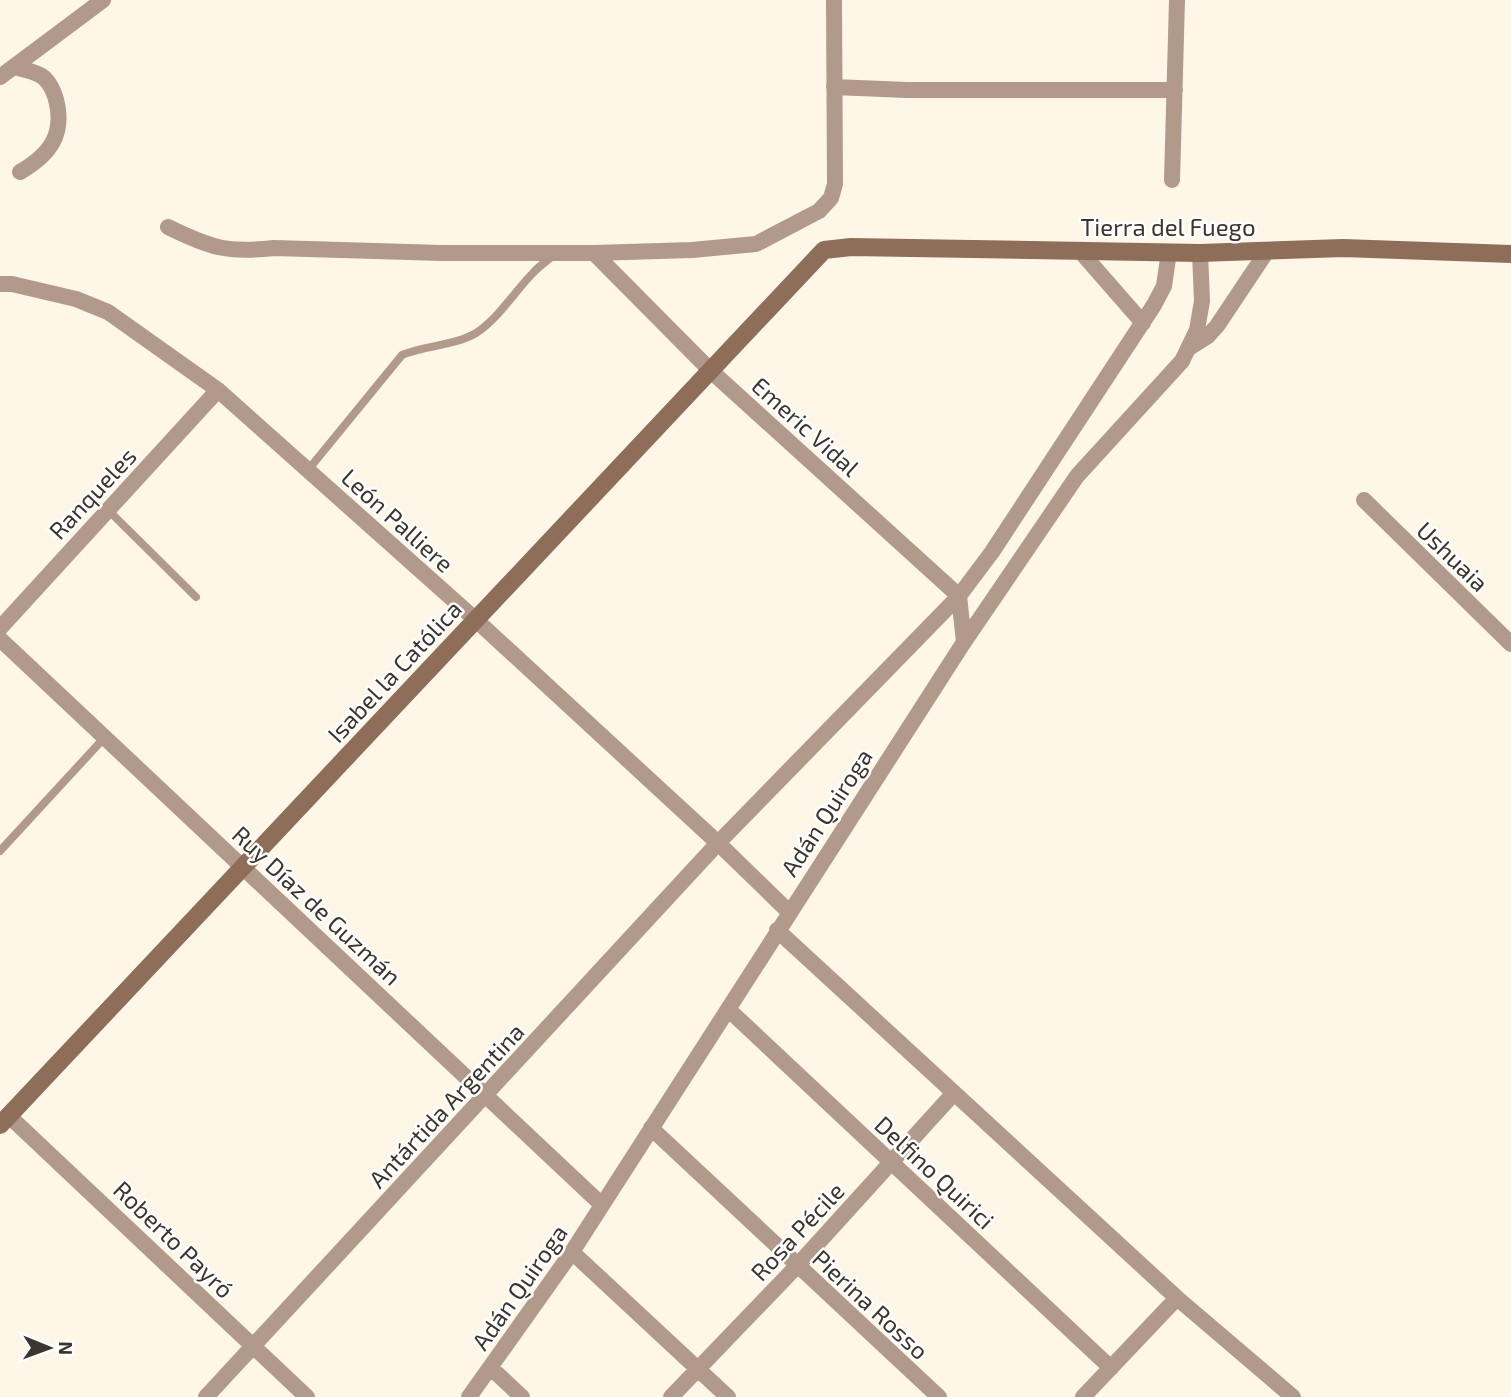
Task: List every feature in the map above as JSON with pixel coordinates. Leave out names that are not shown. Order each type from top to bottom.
[{"type":"main road","name":"Tierra del Fuego","points":[[824,250],[851,247],[1200,253],[1343,248],[1511,254]]},
{"type":"main road","name":"Isabel la Católica","points":[[2,1113],[243,866],[824,250]]},
{"type":"street","points":[[0,77],[103,0]]},
{"type":"street","points":[[168,227],[207,246],[249,250],[274,248],[556,254],[692,250],[755,244],[819,211],[831,198],[835,184],[834,0]]},
{"type":"street","points":[[1172,180],[1177,0]]},
{"type":"street","points":[[14,67],[42,75],[52,88],[59,109],[60,124],[54,141],[40,161],[20,172]]},
{"type":"street","points":[[834,87],[907,90],[1175,90]]},
{"type":"street","points":[[1080,251],[1143,323]]},
{"type":"street","points":[[1189,348],[1208,336],[1217,326],[1267,251]]},
{"type":"street","name":"Adán Quiroga","points":[[718,843],[959,596],[1143,323],[1164,286],[1169,252]]},
{"type":"street","name":"Emeric Vidal","points":[[594,253],[711,371],[959,596]]},
{"type":"street","name":"Adán Quiroga","points":[[469,1397],[572,1252],[964,642],[1077,476],[1182,361],[1197,330],[1202,301],[1200,253]]},
{"type":"street","name":"León Palliere","points":[[0,284],[12,284],[67,296],[108,312],[218,390],[476,620],[789,912]]},
{"type":"street","name":"Ranqueles","points":[[0,628],[218,390]]},
{"type":"street","name":"Ushuaia","points":[[1364,500],[1511,644]]},
{"type":"street","points":[[1021,506],[1050,516]]},
{"type":"street","points":[[959,596],[964,642]]},
{"type":"street","name":"Ruy Díaz de Guzmán","points":[[0,639],[602,1205]]},
{"type":"street","name":"Antártida Argentina","points":[[206,1397],[718,843]]},
{"type":"street","points":[[777,930],[1177,1298],[1293,1397]]},
{"type":"street","name":"Delfino Quirici","points":[[729,1010],[1111,1368]]},
{"type":"street","name":"Rosa Pécile","points":[[671,1397],[797,1266],[954,1093]]},
{"type":"street","name":"Roberto Payró","points":[[2,1113],[307,1397]]},
{"type":"street","name":"Pierina Rosso","points":[[651,1128],[939,1397]]},
{"type":"street","points":[[572,1252],[729,1397]]},
{"type":"street","points":[[1083,1397],[1177,1298]]},
{"type":"street","points":[[491,1367],[522,1397]]},
{"type":"lane","points":[[308,470],[402,355],[477,332],[492,320],[534,272],[556,254]]},
{"type":"lane","points":[[108,510],[196,597]]},
{"type":"lane","points":[[0,851],[105,737]]}]
